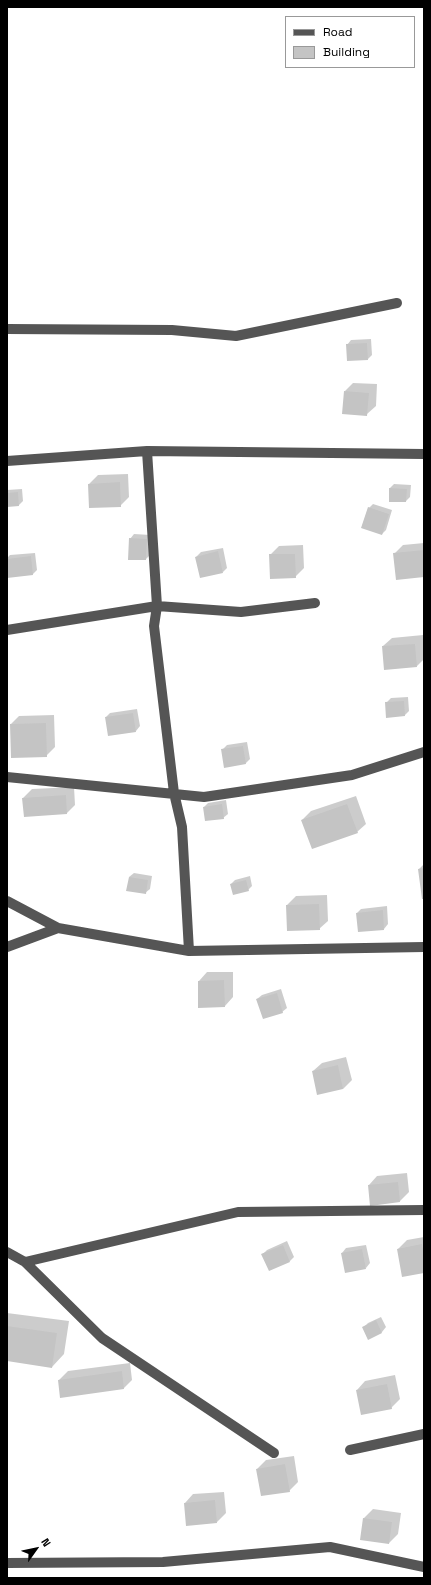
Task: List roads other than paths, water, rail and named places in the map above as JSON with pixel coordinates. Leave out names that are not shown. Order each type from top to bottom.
[{"type":"street","points":[[7,329],[172,330],[236,336],[397,303]]},
{"type":"street","points":[[147,452],[157,606],[154,626],[174,793],[182,827],[189,951]]},
{"type":"street","points":[[7,461],[147,452],[424,454]]},
{"type":"street","points":[[7,630],[157,606],[242,612],[315,603]]},
{"type":"street","points":[[7,777],[204,797],[352,775],[424,752]]},
{"type":"street","points":[[7,901],[58,928],[189,951],[424,947]]},
{"type":"street","points":[[7,947],[58,928]]},
{"type":"street","points":[[25,1262],[238,1212],[424,1210]]},
{"type":"street","points":[[7,1252],[25,1262],[102,1338],[274,1453]]},
{"type":"street","points":[[350,1450],[424,1434]]},
{"type":"street","points":[[7,1563],[163,1562],[330,1547],[424,1567]]}]
